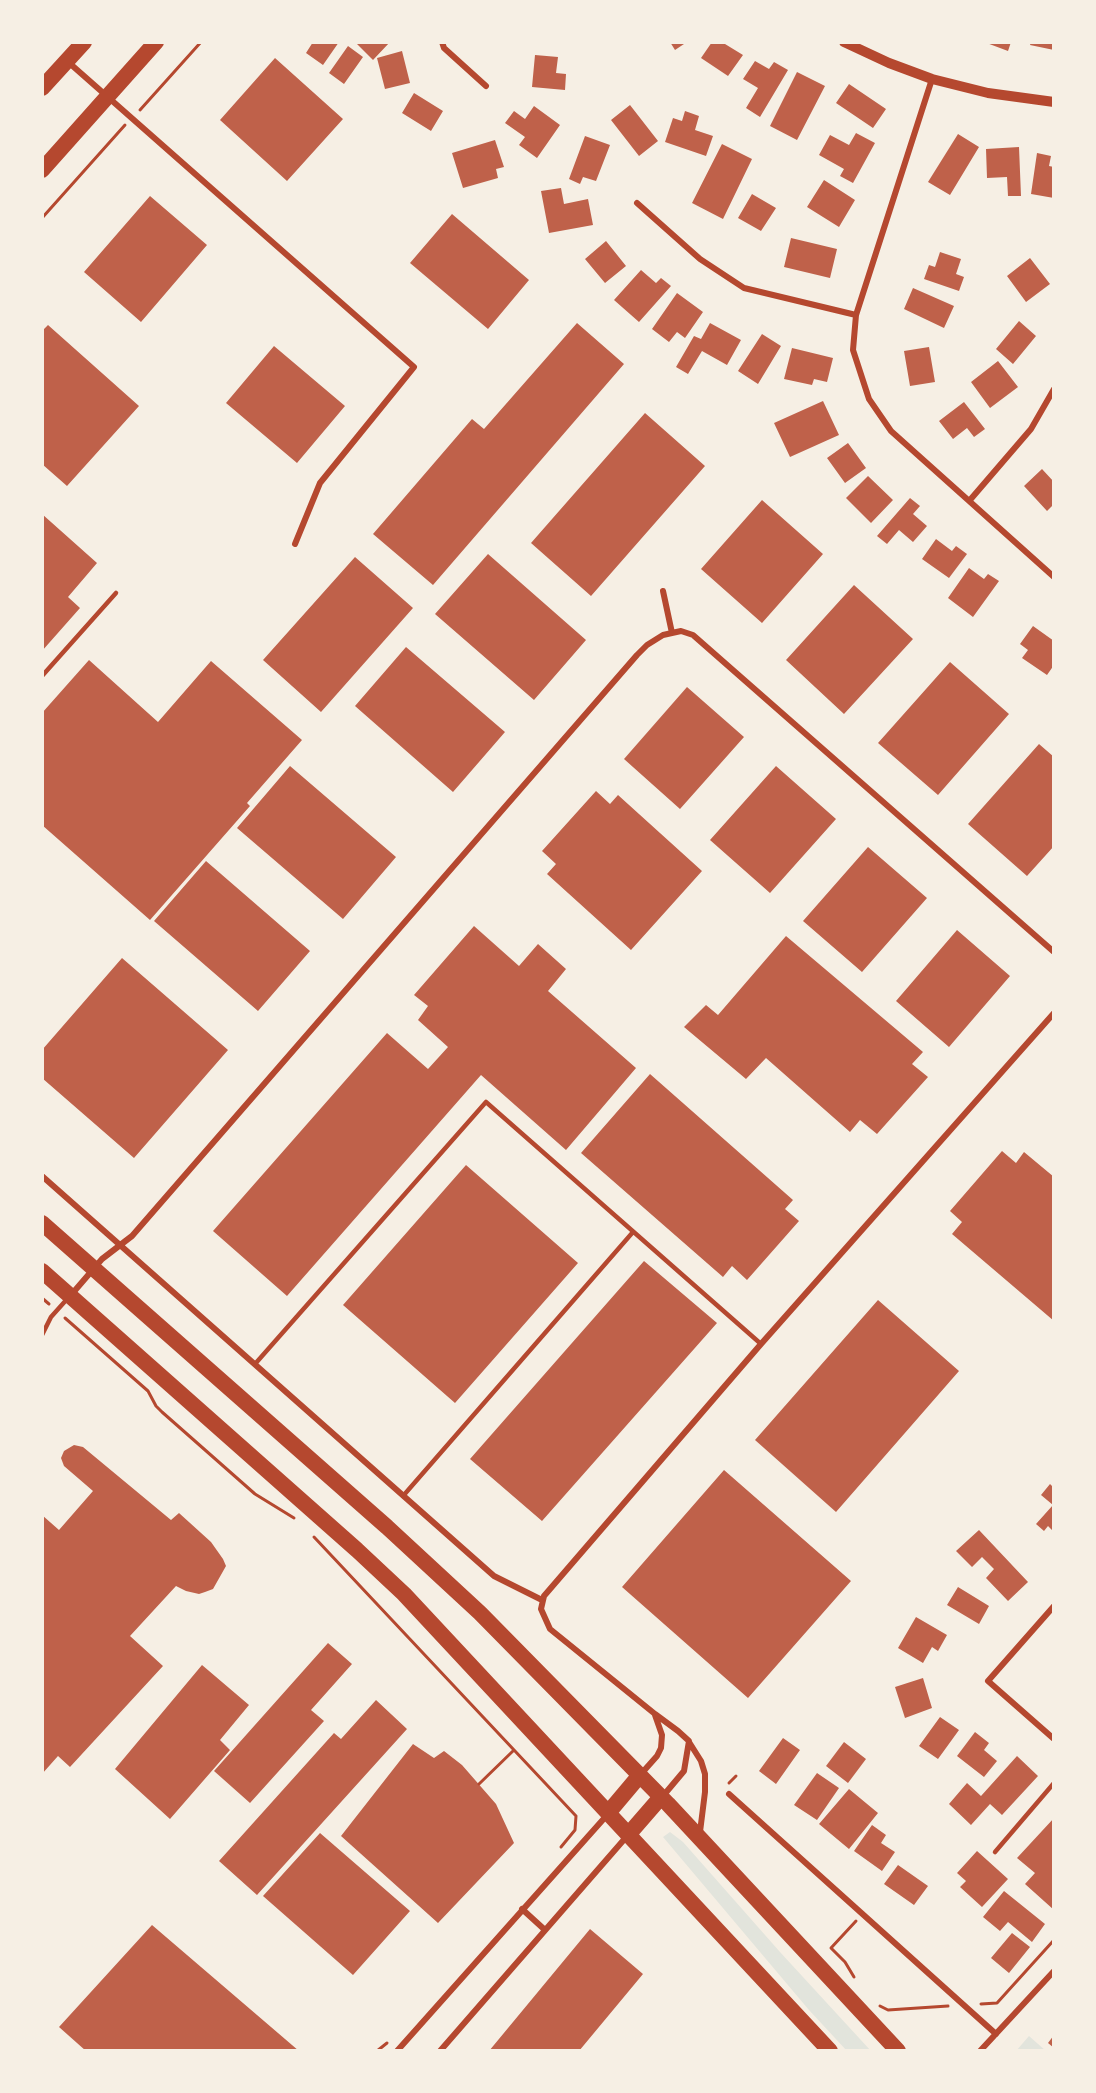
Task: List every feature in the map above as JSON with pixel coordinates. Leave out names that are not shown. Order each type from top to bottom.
[{"type":"highway","points":[[42,88],[84,42]]},
{"type":"highway","points":[[42,170],[156,42]]},
{"type":"highway","points":[[42,1223],[449,1583],[534,1665],[662,1797],[898,2051]]},
{"type":"highway","points":[[42,1271],[404,1594],[830,2051]]},
{"type":"highway","points":[[608,1813],[640,1775]]},
{"type":"highway","points":[[628,1835],[662,1797]]},
{"type":"street","points":[[442,42],[444,48],[486,86]]},
{"type":"street","points":[[844,42],[889,63],[932,79],[988,93],[1054,102]]},
{"type":"street","points":[[67,61],[414,367],[320,483],[295,544]]},
{"type":"street","points":[[932,79],[856,315],[853,350],[869,399],[891,431],[1054,577]]},
{"type":"street","points":[[637,203],[700,259],[744,288],[856,315]]},
{"type":"street","points":[[970,500],[1031,429],[1054,389]]},
{"type":"street","points":[[663,591],[672,633]]},
{"type":"street","points":[[70,1296],[102,1259],[132,1236],[637,655],[654,640],[672,633],[687,632],[693,635],[1054,952]]},
{"type":"street","points":[[700,1839],[705,1774],[698,1757],[683,1734],[549,1629],[543,1616],[542,1600],[761,1344],[1054,1013]]},
{"type":"street","points":[[42,1176],[494,1576],[542,1600]]},
{"type":"street","points":[[1054,1606],[988,1681],[1054,1739]]},
{"type":"street","points":[[640,1775],[661,1748],[662,1735],[655,1714]]},
{"type":"street","points":[[662,1797],[684,1771],[688,1742]]},
{"type":"street","points":[[729,1794],[996,2034]]},
{"type":"street","points":[[397,2051],[608,1813]]},
{"type":"street","points":[[440,2051],[628,1835]]},
{"type":"street","points":[[522,1909],[545,1930]]},
{"type":"street","points":[[980,2051],[1054,1971]]},
{"type":"lane","points":[[42,676],[116,593]]},
{"type":"lane","points":[[255,1364],[486,1102],[761,1344]]},
{"type":"lane","points":[[403,1496],[633,1232]]},
{"type":"lane","points":[[42,1335],[57,1311],[70,1296]]},
{"type":"lane","points":[[994,1852],[1054,1783]]},
{"type":"path","points":[[42,218],[201,42]]},
{"type":"path","points":[[42,1298],[148,1391],[156,1406],[255,1494],[296,1520]]},
{"type":"path","points":[[312,1534],[576,1816]]},
{"type":"path","points":[[479,1784],[514,1750]]},
{"type":"path","points":[[855,1978],[845,1962],[831,1948],[862,1914]]},
{"type":"path","points":[[877,2005],[888,2010],[997,2003],[1054,1940]]},
{"type":"shaded area","points":[[670,1832],[683,1842],[871,2051],[847,2051],[809,2010],[663,1837]]},
{"type":"shaded area","points":[[1029,2036],[1046,2051],[1016,2051]]},
{"type":"building","points":[[313,42],[339,42],[323,65],[306,53]]},
{"type":"building","points":[[359,42],[390,42],[373,60],[357,44]]},
{"type":"building","points":[[670,42],[687,42],[675,50]]},
{"type":"building","points":[[712,42],[726,42],[725,44],[743,55],[728,76],[701,58]]},
{"type":"building","points":[[984,42],[1011,42],[1008,51]]},
{"type":"building","points":[[1031,42],[1054,42],[1054,50],[1030,45]]},
{"type":"building","points":[[348,46],[363,57],[344,84],[329,73]]},
{"type":"building","points":[[402,51],[410,83],[385,89],[377,58]]},
{"type":"building","points":[[535,55],[558,57],[556,73],[566,74],[565,90],[532,87]]},
{"type":"building","points":[[275,58],[343,119],[287,181],[220,120]]},
{"type":"building","points":[[755,61],[769,69],[774,62],[788,70],[760,117],[746,108],[758,88],[743,79]]},
{"type":"building","points":[[797,72],[825,86],[797,140],[770,126]]},
{"type":"building","points":[[849,84],[886,109],[873,128],[836,103]]},
{"type":"building","points":[[414,93],[443,111],[431,131],[402,113]]},
{"type":"building","points":[[630,105],[658,141],[639,156],[611,120]]},
{"type":"building","points":[[534,106],[560,125],[537,158],[519,145],[525,137],[505,123],[514,111],[525,119]]},
{"type":"building","points":[[685,111],[699,116],[695,130],[713,136],[706,156],[665,142],[673,118],[682,121]]},
{"type":"building","points":[[856,133],[875,143],[853,183],[840,176],[844,169],[819,155],[830,135],[849,145]]},
{"type":"building","points":[[958,134],[979,147],[950,195],[928,182]]},
{"type":"building","points":[[585,136],[610,145],[596,181],[583,177],[580,184],[569,179]]},
{"type":"building","points":[[495,140],[504,167],[496,169],[498,178],[463,188],[452,153]]},
{"type":"building","points":[[722,144],[752,159],[723,219],[692,203]]},
{"type":"building","points":[[1019,147],[1021,196],[1008,196],[1007,177],[987,178],[986,149]]},
{"type":"building","points":[[1037,153],[1051,156],[1049,166],[1054,167],[1054,198],[1031,194]]},
{"type":"building","points":[[824,180],[855,200],[839,227],[807,207]]},
{"type":"building","points":[[561,188],[564,204],[588,199],[593,225],[549,233],[541,191]]},
{"type":"building","points":[[752,194],[776,208],[761,231],[738,218]]},
{"type":"building","points":[[150,196],[207,245],[141,322],[84,272]]},
{"type":"building","points":[[452,214],[529,280],[488,329],[410,263]]},
{"type":"building","points":[[791,238],[837,249],[830,278],[784,267]]},
{"type":"building","points":[[606,241],[626,266],[605,283],[585,259]]},
{"type":"building","points":[[940,252],[961,259],[956,274],[964,277],[959,291],[924,279],[929,265],[935,267]]},
{"type":"building","points":[[1030,258],[1050,284],[1026,302],[1007,276]]},
{"type":"building","points":[[641,270],[656,283],[661,278],[671,286],[639,322],[614,300]]},
{"type":"building","points":[[913,288],[954,306],[944,328],[904,309]]},
{"type":"building","points":[[677,293],[703,312],[685,338],[677,332],[669,342],[652,329]]},
{"type":"building","points":[[1019,321],[1036,336],[1013,364],[996,349]]},
{"type":"building","points":[[577,323],[624,364],[433,585],[373,534],[472,419],[484,429]]},
{"type":"building","points":[[710,323],[741,340],[727,365],[702,351],[688,374],[676,367],[694,336],[701,339]]},
{"type":"building","points":[[48,325],[139,406],[67,486],[42,464],[42,331]]},
{"type":"building","points":[[762,334],[781,346],[758,384],[738,371]]},
{"type":"building","points":[[274,346],[345,406],[297,463],[226,403]]},
{"type":"building","points":[[929,347],[935,382],[910,386],[904,351]]},
{"type":"building","points":[[792,348],[833,358],[827,382],[814,379],[812,385],[784,379]]},
{"type":"building","points":[[998,361],[1018,387],[990,408],[971,382]]},
{"type":"building","points":[[823,401],[839,435],[790,457],[774,423]]},
{"type":"building","points":[[964,402],[985,429],[974,437],[967,428],[953,439],[939,421]]},
{"type":"building","points":[[645,413],[705,466],[591,596],[531,543]]},
{"type":"building","points":[[848,443],[866,468],[845,483],[827,458]]},
{"type":"building","points":[[1042,469],[1054,482],[1054,504],[1047,511],[1024,486]]},
{"type":"building","points":[[868,476],[893,500],[871,523],[846,498]]},
{"type":"building","points":[[910,498],[920,506],[913,514],[927,526],[913,542],[899,530],[887,544],[877,536]]},
{"type":"building","points":[[762,500],[823,554],[762,623],[701,569]]},
{"type":"building","points":[[42,514],[97,563],[68,597],[80,608],[42,651]]},
{"type":"building","points":[[936,539],[952,551],[956,546],[967,554],[949,578],[922,559]]},
{"type":"building","points":[[488,554],[586,640],[534,700],[435,614]]},
{"type":"building","points":[[355,557],[413,608],[321,712],[263,660]]},
{"type":"building","points":[[969,568],[984,579],[988,574],[999,581],[973,617],[948,598]]},
{"type":"building","points":[[854,585],[913,639],[844,714],[786,660]]},
{"type":"building","points":[[1033,626],[1054,641],[1054,665],[1047,675],[1022,658],[1028,650],[1020,644]]},
{"type":"building","points":[[406,647],[505,732],[453,792],[355,706]]},
{"type":"building","points":[[89,660],[158,722],[211,661],[302,740],[247,803],[250,806],[150,920],[42,825],[42,713]]},
{"type":"building","points":[[950,662],[1009,714],[938,795],[878,743]]},
{"type":"building","points":[[687,687],[744,737],[680,809],[624,759]]},
{"type":"building","points":[[1039,744],[1054,757],[1054,846],[1027,876],[968,824]]},
{"type":"building","points":[[290,766],[396,857],[343,919],[237,828]]},
{"type":"building","points":[[776,766],[836,819],[770,893],[710,840]]},
{"type":"building","points":[[596,791],[610,804],[618,795],[702,871],[631,950],[547,874],[556,864],[542,851]]},
{"type":"building","points":[[868,847],[927,898],[862,972],[803,921]]},
{"type":"building","points":[[206,861],[310,951],[258,1011],[154,921]]},
{"type":"building","points":[[474,926],[519,966],[538,944],[566,969],[548,991],[636,1068],[566,1150],[481,1075],[287,1296],[213,1231],[387,1033],[428,1069],[448,1047],[418,1020],[428,1006],[414,995]]},
{"type":"building","points":[[957,930],[1010,976],[949,1047],[896,1001]]},
{"type":"building","points":[[786,936],[923,1052],[912,1064],[928,1077],[877,1134],[860,1120],[850,1132],[766,1058],[746,1079],[684,1027],[706,1005],[718,1015]]},
{"type":"building","points":[[122,958],[228,1050],[134,1158],[42,1078],[42,1050]]},
{"type":"building","points":[[650,1074],[793,1200],[785,1209],[799,1221],[747,1280],[732,1266],[723,1277],[581,1153]]},
{"type":"building","points":[[1002,1151],[1016,1163],[1024,1152],[1054,1177],[1054,1321],[952,1234],[962,1222],[950,1211]]},
{"type":"building","points":[[466,1165],[578,1263],[455,1403],[343,1305]]},
{"type":"building","points":[[644,1261],[717,1323],[542,1521],[470,1459]]},
{"type":"building","points":[[878,1300],[959,1371],[836,1512],[755,1440]]},
{"type":"building","points":[[74,1445],[83,1447],[171,1520],[179,1513],[211,1542],[226,1566],[213,1589],[199,1594],[176,1586],[130,1636],[163,1666],[70,1767],[58,1756],[42,1774],[42,1515],[59,1530],[93,1491],[64,1466],[61,1458],[64,1451]]},
{"type":"building","points":[[724,1470],[851,1581],[748,1698],[622,1587]]},
{"type":"building","points":[[1050,1484],[1054,1488],[1054,1532],[1048,1526],[1044,1531],[1036,1524],[1053,1505],[1041,1495]]},
{"type":"building","points":[[979,1530],[1028,1582],[1008,1601],[986,1578],[994,1569],[982,1557],[972,1567],[956,1551]]},
{"type":"building","points":[[958,1587],[989,1606],[979,1624],[947,1605]]},
{"type":"building","points":[[916,1617],[947,1635],[938,1651],[932,1647],[923,1663],[898,1648]]},
{"type":"building","points":[[328,1643],[352,1664],[311,1710],[324,1721],[250,1803],[214,1771]]},
{"type":"building","points":[[202,1665],[249,1705],[220,1740],[230,1750],[170,1819],[115,1769]]},
{"type":"building","points":[[923,1678],[932,1708],[905,1718],[895,1687]]},
{"type":"building","points":[[376,1700],[407,1729],[257,1895],[219,1861],[334,1733],[341,1739]]},
{"type":"building","points":[[940,1717],[959,1730],[938,1759],[919,1746]]},
{"type":"building","points":[[975,1732],[989,1743],[984,1750],[997,1761],[984,1777],[957,1756]]},
{"type":"building","points":[[783,1738],[800,1750],[776,1784],[759,1771]]},
{"type":"building","points":[[844,1742],[866,1759],[848,1783],[826,1766]]},
{"type":"building","points":[[413,1744],[434,1758],[444,1751],[462,1765],[496,1804],[514,1843],[438,1923],[341,1836]]},
{"type":"building","points":[[1017,1756],[1038,1776],[1002,1815],[990,1804],[971,1825],[949,1804],[967,1783],[981,1796]]},
{"type":"building","points":[[817,1773],[839,1788],[817,1820],[794,1805]]},
{"type":"building","points":[[849,1789],[878,1813],[849,1849],[819,1824]]},
{"type":"building","points":[[1054,1818],[1054,1910],[1025,1884],[1035,1873],[1017,1858]]},
{"type":"building","points":[[872,1825],[886,1835],[881,1843],[895,1852],[882,1871],[854,1851]]},
{"type":"building","points":[[320,1833],[410,1911],[353,1975],[263,1896]]},
{"type":"building","points":[[977,1851],[1008,1879],[982,1907],[960,1887],[966,1881],[957,1873]]},
{"type":"building","points":[[898,1865],[928,1886],[914,1905],[884,1884]]},
{"type":"building","points":[[1004,1891],[1045,1924],[1032,1942],[1008,1922],[1000,1931],[983,1917]]},
{"type":"building","points":[[152,1925],[299,2051],[86,2051],[59,2027]]},
{"type":"building","points":[[590,1929],[643,1974],[579,2051],[489,2051]]},
{"type":"building","points":[[1012,1933],[1030,1947],[1009,1973],[991,1958]]},
{"type":"building","points":[[1054,2035],[1054,2048],[1048,2043]]}]
